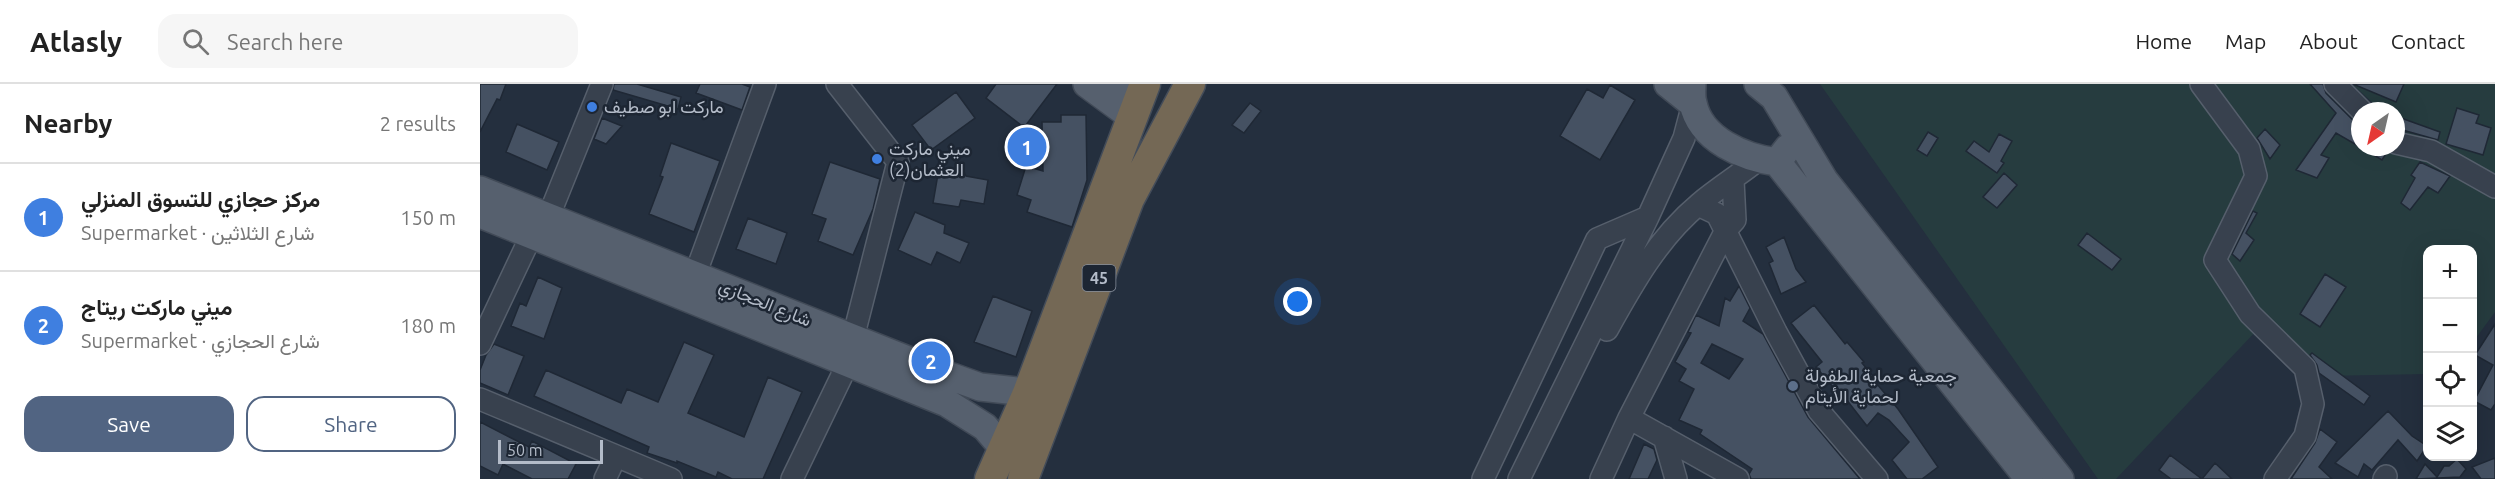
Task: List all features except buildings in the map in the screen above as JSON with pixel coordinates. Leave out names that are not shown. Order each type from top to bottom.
[{"type":"highway","name":"45","points":[[990,479],[1004,447],[1040,398],[1130,199],[1190,84]]},
{"type":"highway","name":"45","points":[[1026,471],[1040,398],[1135,95]]},
{"type":"main road","points":[[1086,84],[1135,95]]},
{"type":"main road","points":[[1668,84],[1692,94],[1699,119],[1716,137],[1736,152],[1768,161],[2029,479]]},
{"type":"main road","points":[[1758,84],[1774,98],[1824,180],[2061,479]]},
{"type":"main road","points":[[1768,161],[1788,149],[1791,139],[1788,121]]},
{"type":"main road","name":"شارع الحجازي","points":[[480,190],[540,226],[695,275],[850,350],[980,387],[1040,398]]},
{"type":"main road","points":[[480,213],[540,226],[850,350],[947,403],[985,428],[1026,471]]},
{"type":"street","points":[[480,344],[540,226],[602,84]]},
{"type":"street","points":[[695,275],[765,84]]},
{"type":"street","points":[[792,479],[850,350],[898,162],[837,84]]},
{"type":"street","points":[[2202,84],[2249,149],[2256,176],[2215,260],[2250,314],[2305,368],[2313,404],[2305,436],[2275,479]]},
{"type":"street","points":[[2335,84],[2353,102]]},
{"type":"street","points":[[1519,479],[1648,217],[1684,138],[1692,94]]},
{"type":"street","points":[[2405,145],[2431,152],[2495,187]]},
{"type":"street","points":[[1534,479],[1605,334],[1636,278],[1663,241],[1698,204],[1733,180],[1768,161]]},
{"type":"street","points":[[1601,479],[1629,418],[1726,230],[1735,220],[1733,180]]},
{"type":"street","points":[[1698,204],[1717,214],[1776,332],[1819,411],[1877,479]]},
{"type":"street","points":[[1483,479],[1597,239],[1648,217]]},
{"type":"street","points":[[480,399],[671,479]]},
{"type":"street","points":[[1629,418],[1738,479]]},
{"type":"street","points":[[1664,437],[1676,479]]},
{"type":"street","points":[[605,479],[616,456]]},
{"type":"green space","points":[[1820,84],[2335,84],[2352,102],[2351,156],[2405,156],[2405,151],[2495,187],[2495,312],[2477,337],[2477,245],[2423,245],[2423,374],[2323,376],[2258,329],[2116,479],[2098,479]]},
{"type":"green space","points":[[2352,84],[2495,84],[2495,185],[2405,132],[2405,102],[2372,102]]},
{"type":"place","name":"ماركت ابو صطيف","points":[[592,107]]},
{"type":"place","name":"مركز حجازي للتسوق المنزلي","points":[[1027,147]]},
{"type":"place","name":"ميني ماركت العثمان(2)","points":[[877,159]]},
{"type":"place","name":"ميني ماركت ريتاج","points":[[931,361]]},
{"type":"place","name":"جمعية حماية الطفولة لحماية الأيتام","points":[[1793,386]]}]
